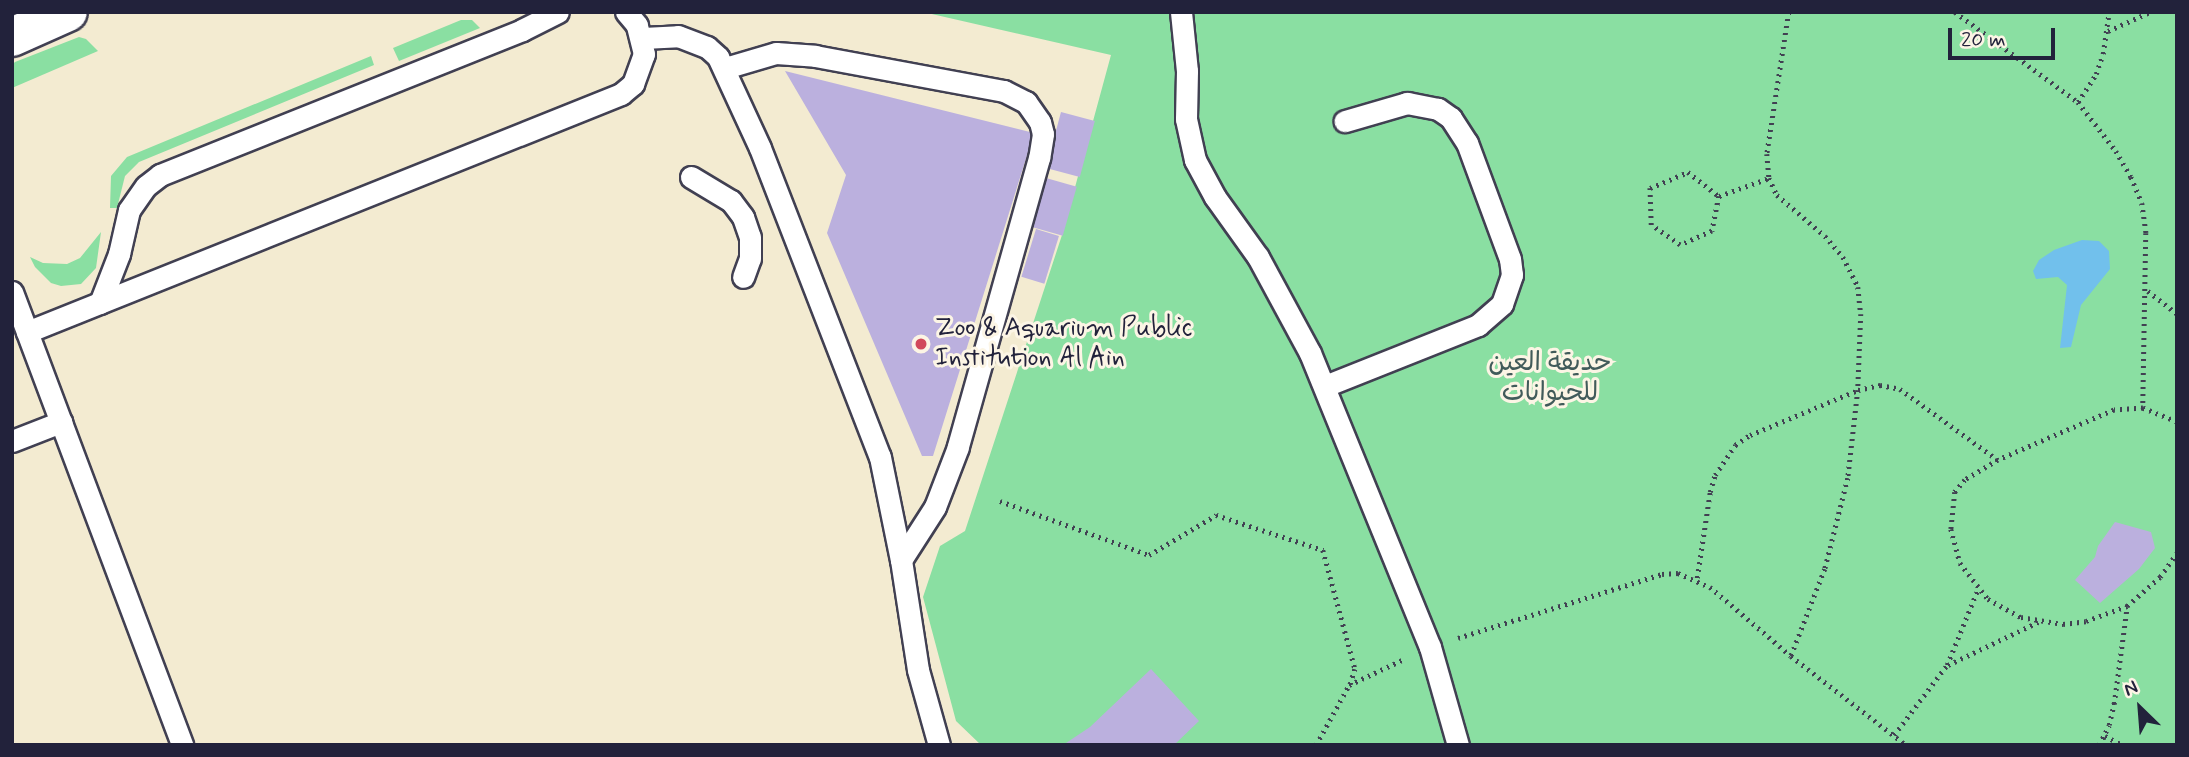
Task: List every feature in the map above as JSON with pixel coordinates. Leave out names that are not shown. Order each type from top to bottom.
[{"type":"street","points":[[12,37],[68,12]]},
{"type":"lane","points":[[100,303],[119,254],[129,210],[146,186],[160,176],[522,30],[558,12]]},
{"type":"lane","points":[[27,332],[621,94],[633,84],[641,70],[644,54],[643,38],[626,12]]},
{"type":"lane","points":[[1181,12],[1187,71],[1186,119],[1195,160],[1204,179],[1284,302],[1325,386],[1430,647],[1458,745]]},
{"type":"lane","points":[[643,38],[678,36],[694,41],[707,47],[725,68],[880,457],[901,560],[918,670],[939,745]]},
{"type":"lane","points":[[725,68],[757,56],[776,53],[815,56],[1003,91],[1026,102],[1040,122],[1042,146],[958,447],[935,507],[901,560]]},
{"type":"lane","points":[[1325,386],[1478,325],[1502,304],[1512,275],[1510,259],[1467,144],[1451,118],[1438,109],[1407,103],[1345,121]]},
{"type":"lane","points":[[691,177],[731,201],[743,218],[750,247],[743,277]]},
{"type":"lane","points":[[13,298],[182,745]]},
{"type":"lane","points":[[12,441],[61,422]]},
{"type":"path","points":[[1789,12],[1766,154],[1769,178],[1777,195],[1825,236],[1843,257],[1858,287],[1861,314],[1858,390],[1847,478],[1838,522],[1825,569],[1791,656]]},
{"type":"path","points":[[1955,12],[2078,102],[2116,151],[2142,203],[2147,291],[2143,408]]},
{"type":"path","points":[[2078,102],[2096,74],[2108,31],[2109,12]]},
{"type":"path","points":[[2108,31],[2150,12]]},
{"type":"path","points":[[1688,172],[1719,197],[1712,231],[1679,245],[1651,225],[1650,188],[1688,172]]},
{"type":"path","points":[[1719,197],[1769,178]]},
{"type":"path","points":[[2147,291],[2177,314]]},
{"type":"path","points":[[1697,579],[1712,484],[1724,459],[1735,445],[1750,435],[1858,390],[1880,385],[1900,389],[1998,460]]},
{"type":"path","points":[[2177,422],[2143,408],[2114,410],[1998,460],[1965,480],[1955,492],[1951,511],[1954,548],[1960,563],[1978,589],[2004,609],[2039,621],[2063,624],[2086,621],[2127,606],[2161,577],[2177,552]]},
{"type":"path","points":[[1000,501],[1150,555],[1216,514],[1323,550],[1355,669],[1316,745]]},
{"type":"path","points":[[1349,685],[1430,647],[1662,574],[1678,573],[1697,579],[1726,599],[1791,656],[1906,745]]},
{"type":"path","points":[[1894,735],[1947,665],[1978,589]]},
{"type":"path","points":[[2099,745],[2105,736],[2114,704],[2127,606]]},
{"type":"path","points":[[1947,665],[2039,621]]},
{"type":"path","points":[[2105,736],[2123,745]]},
{"type":"green space","name":"حديقة العين للحيوانات","points":[[923,12],[2177,12],[2177,745],[981,745],[956,721],[923,597],[940,546],[965,531],[1062,235],[1111,55]]},
{"type":"green space","points":[[461,20],[472,20],[480,28],[399,61],[393,48]]},
{"type":"green space","points":[[79,37],[86,39],[98,51],[12,88],[12,65],[15,62]]},
{"type":"green space","points":[[371,56],[374,65],[139,162],[125,176],[117,208],[110,208],[111,176],[127,157]]},
{"type":"green space","points":[[101,232],[96,268],[81,284],[61,286],[51,283],[35,267],[30,257],[43,263],[67,264],[80,258]]},
{"type":"water","points":[[2082,240],[2099,241],[2109,251],[2110,269],[2081,305],[2071,347],[2060,348],[2067,285],[2058,277],[2036,279],[2033,271],[2039,260],[2054,250]]},
{"type":"building","name":"Zoo & Aquarium Public Institution Al Ain","points":[[785,71],[1034,133],[933,456],[922,456],[827,233],[846,175]]},
{"type":"building","points":[[1061,112],[1095,121],[1080,177],[1046,168]]},
{"type":"building","points":[[1046,178],[1077,187],[1063,236],[1032,227]]},
{"type":"building","points":[[1036,229],[1059,236],[1044,284],[1021,277]]},
{"type":"building","points":[[2115,522],[2151,532],[2155,548],[2139,569],[2100,603],[2075,580],[2095,557],[2098,546]]},
{"type":"building","points":[[1151,669],[1199,721],[1174,745],[1063,745],[1090,727]]},
{"type":"place","name":"Zoo & Aquarium Public Institution Al Ain","points":[[921,344]]}]
